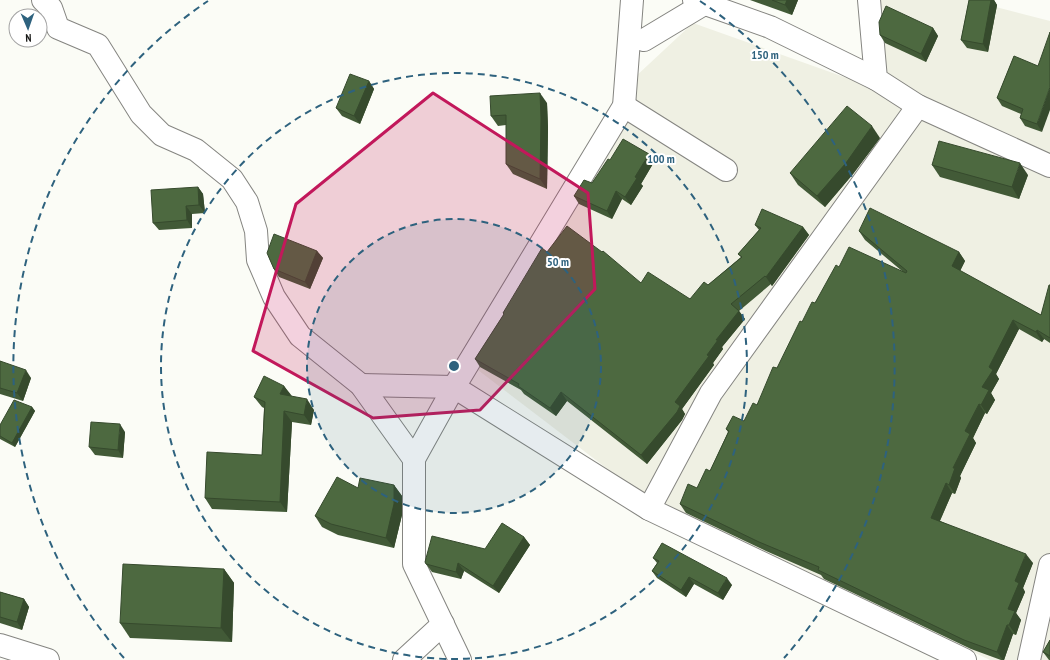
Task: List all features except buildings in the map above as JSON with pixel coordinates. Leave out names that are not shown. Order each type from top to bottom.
[{"type":"street","points":[[43,0],[51,8],[58,28],[98,45],[141,114],[162,135],[196,150],[232,179],[247,202],[256,231],[258,260],[274,297],[300,336],[361,386],[414,459]]},
{"type":"street","points":[[460,660],[414,564],[414,459],[454,387],[624,106],[632,0]]},
{"type":"street","points":[[869,0],[876,79]]},
{"type":"street","points":[[644,40],[701,1],[770,28],[876,79],[918,106],[1050,166]]},
{"type":"street","points":[[624,106],[726,170]]},
{"type":"street","points":[[649,509],[711,393],[918,106]]},
{"type":"street","points":[[361,386],[454,387],[649,509],[965,660]]},
{"type":"street","points":[[1029,660],[1050,565]]},
{"type":"street","points":[[404,660],[443,624]]},
{"type":"street","points":[[0,645],[48,660]]},
{"type":"highlighted area","points":[[433,93],[588,193],[595,289],[480,410],[373,418],[253,351],[296,204]]},
{"type":"shaded area","points":[[869,0],[969,0],[1050,21],[1050,660],[990,660],[643,496],[461,357],[619,92],[693,23],[861,83]]}]
